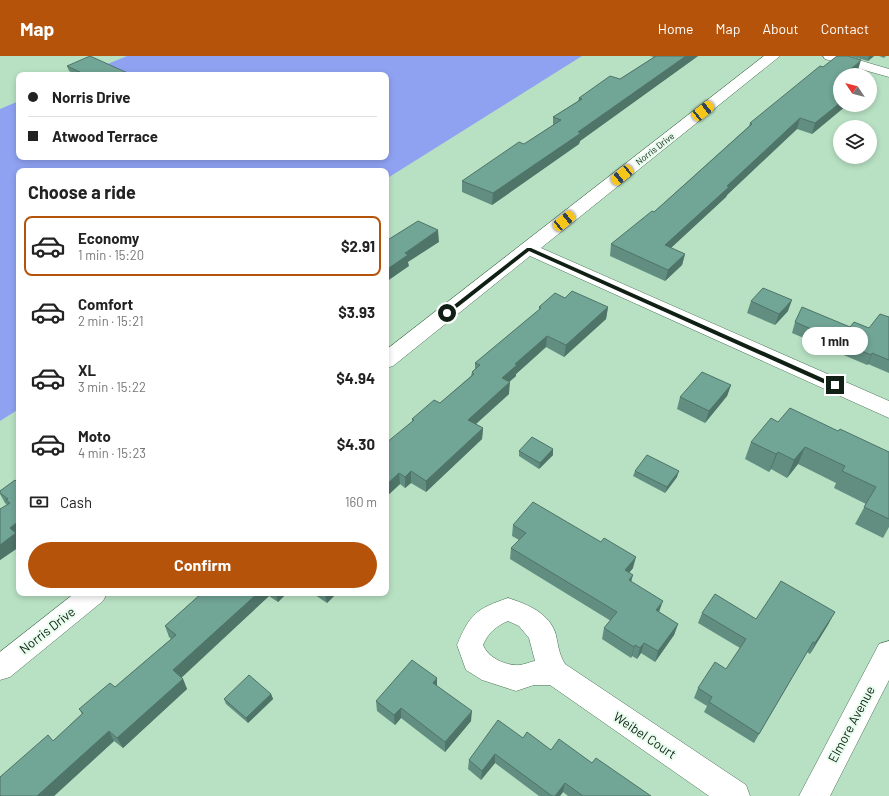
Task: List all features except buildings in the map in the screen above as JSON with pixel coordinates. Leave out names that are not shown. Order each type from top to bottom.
[{"type":"street","name":"Norris Drive","points":[[389,359],[773,56]]},
{"type":"street","points":[[830,56],[889,73]]},
{"type":"street","points":[[529,249],[889,410]]},
{"type":"street","name":"Norris Drive","points":[[0,668],[90,596]]},
{"type":"street","name":"Elmore Avenue","points":[[814,796],[889,653]]},
{"type":"street","name":"Weibel Court","points":[[556,673],[735,796]]},
{"type":"shaded area","points":[[127,56],[582,56],[389,177],[389,168],[16,168],[16,411],[0,421],[0,109],[16,102],[16,160],[389,160],[389,72],[88,72]]},
{"type":"route","points":[[447,313],[529,249],[835,385]]}]
